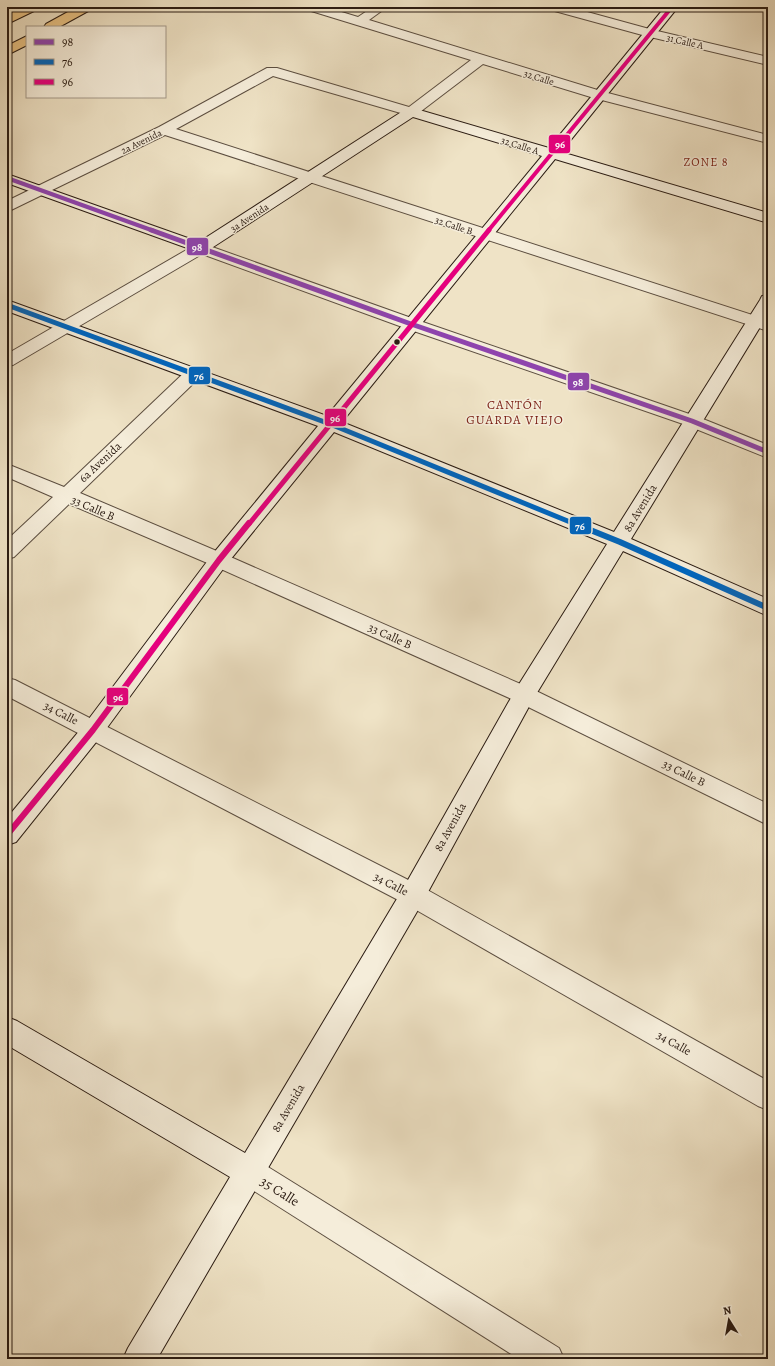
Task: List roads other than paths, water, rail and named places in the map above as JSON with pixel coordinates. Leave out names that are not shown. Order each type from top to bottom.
[{"type":"main road","points":[[7,20],[32,7]]},
{"type":"main road","points":[[52,26],[86,7]]},
{"type":"main road","points":[[7,51],[26,41]]},
{"type":"street","name":"32 Calle","points":[[312,7],[599,95],[768,139]]},
{"type":"street","points":[[360,21],[381,7]]},
{"type":"street","name":"31 Calle A","points":[[556,7],[650,33],[768,61]]},
{"type":"street","points":[[7,835],[93,730],[219,560],[672,7]]},
{"type":"street","name":"3a Avenida","points":[[7,361],[201,248],[411,112],[481,59]]},
{"type":"street","name":"32 Calle A","points":[[272,71],[768,218]]},
{"type":"street","name":"2a Avenida","points":[[7,207],[164,130],[272,71]]},
{"type":"street","name":"32 Calle B","points":[[164,130],[762,324]]},
{"type":"street","points":[[7,178],[411,324],[692,421],[768,452]]},
{"type":"street","name":"8a Avenida","points":[[139,1359],[413,895],[524,695],[620,542],[692,421],[762,324],[768,300]]},
{"type":"street","points":[[7,305],[330,424],[620,542],[768,608]]},
{"type":"street","name":"6a Avenida","points":[[7,552],[193,374]]},
{"type":"street","name":"33 Calle B","points":[[7,470],[64,496],[219,560],[524,695],[768,815]]},
{"type":"street","name":"34 Calle","points":[[7,686],[413,895],[768,1096]]},
{"type":"street","name":"35 Calle","points":[[7,1030],[250,1172],[548,1359]]},
{"type":"district","name":"ZONE 8","points":[[706,162]]},
{"type":"district","name":"CANTÓN GUARDA VIEJO","points":[[515,412]]}]
